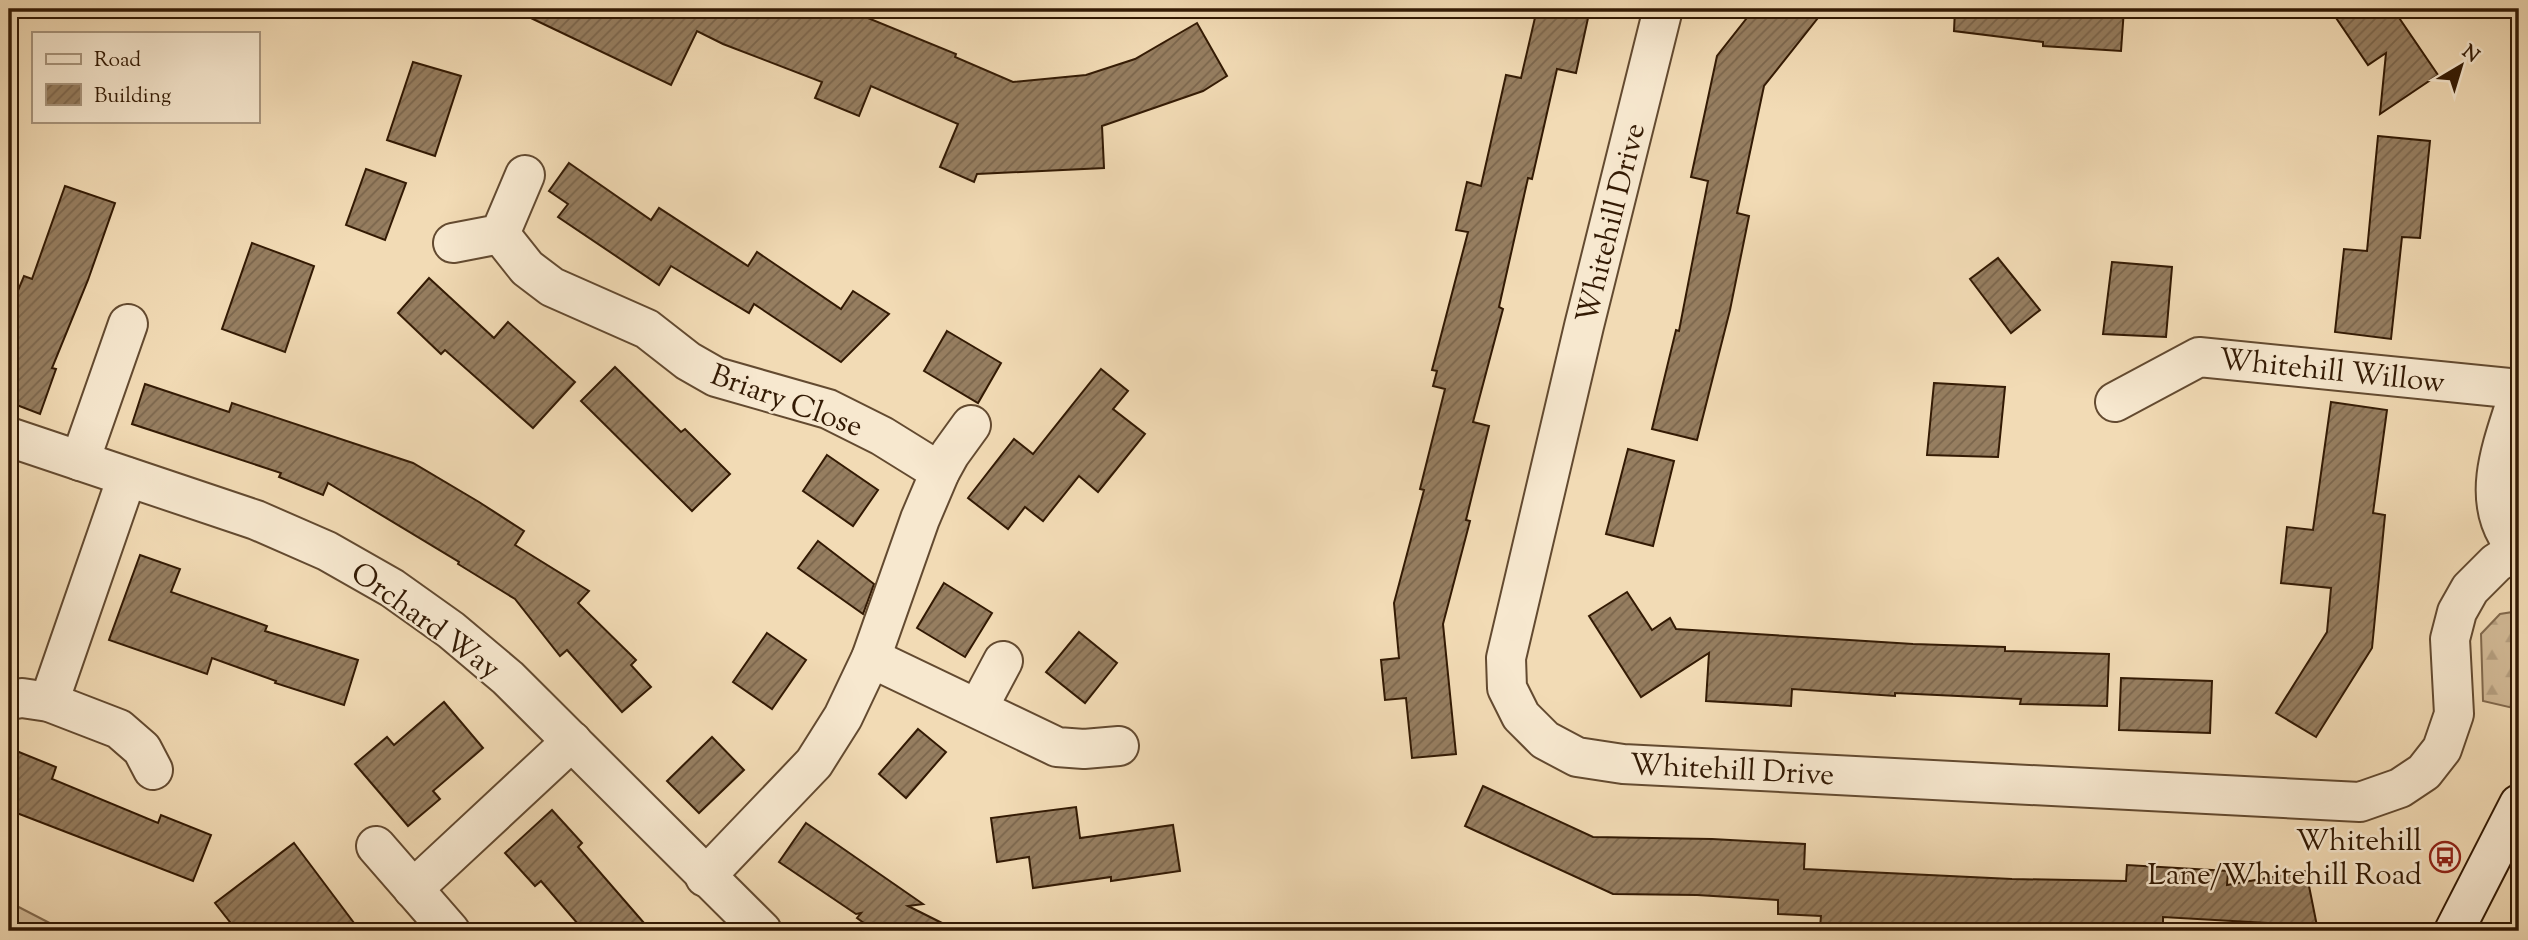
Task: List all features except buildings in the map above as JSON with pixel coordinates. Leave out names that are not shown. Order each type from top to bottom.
[{"type":"street","name":"Whitehill Drive","points":[[1664,9],[1584,326],[1506,658],[1507,688],[1521,716],[1545,740],[1577,757],[1623,764],[2360,802],[2400,789],[2424,772],[2442,749],[2454,714],[2450,639],[2457,612],[2470,589],[2496,563],[2517,551]]},
{"type":"street","points":[[453,243],[499,233],[524,175]]},
{"type":"street","name":"Briary Close","points":[[499,233],[527,268],[552,287],[648,329],[688,361],[716,377],[828,409],[882,436],[940,472]]},
{"type":"street","points":[[80,461],[128,324]]},
{"type":"street","name":"Whitehill Willow","points":[[2115,402],[2199,357],[2519,390]]},
{"type":"street","points":[[2517,551],[2501,524],[2494,490],[2500,456],[2519,390]]},
{"type":"street","points":[[705,877],[814,764],[843,718],[871,658],[920,519],[940,472],[971,425]]},
{"type":"street","name":"Orchard Way","points":[[9,437],[256,520],[327,551],[392,588],[451,630],[489,662],[762,931]]},
{"type":"street","points":[[50,702],[127,477]]},
{"type":"street","points":[[871,658],[1058,747],[1084,749],[1119,746]]},
{"type":"street","points":[[978,708],[1003,661]]},
{"type":"street","points":[[9,700],[22,698],[50,702],[119,729],[142,749],[153,770]]},
{"type":"street","points":[[413,889],[572,741]]},
{"type":"street","points":[[2454,931],[2519,804]]},
{"type":"street","points":[[376,846],[450,931]]},
{"type":"green space","points":[[2519,611],[2519,700],[2513,708],[2483,701],[2481,634],[2500,614]]},
{"type":"green space","points":[[9,902],[65,931],[9,931]]},
{"type":"place","name":"Whitehill Lane/Whitehill Road","points":[[2445,857]]}]
